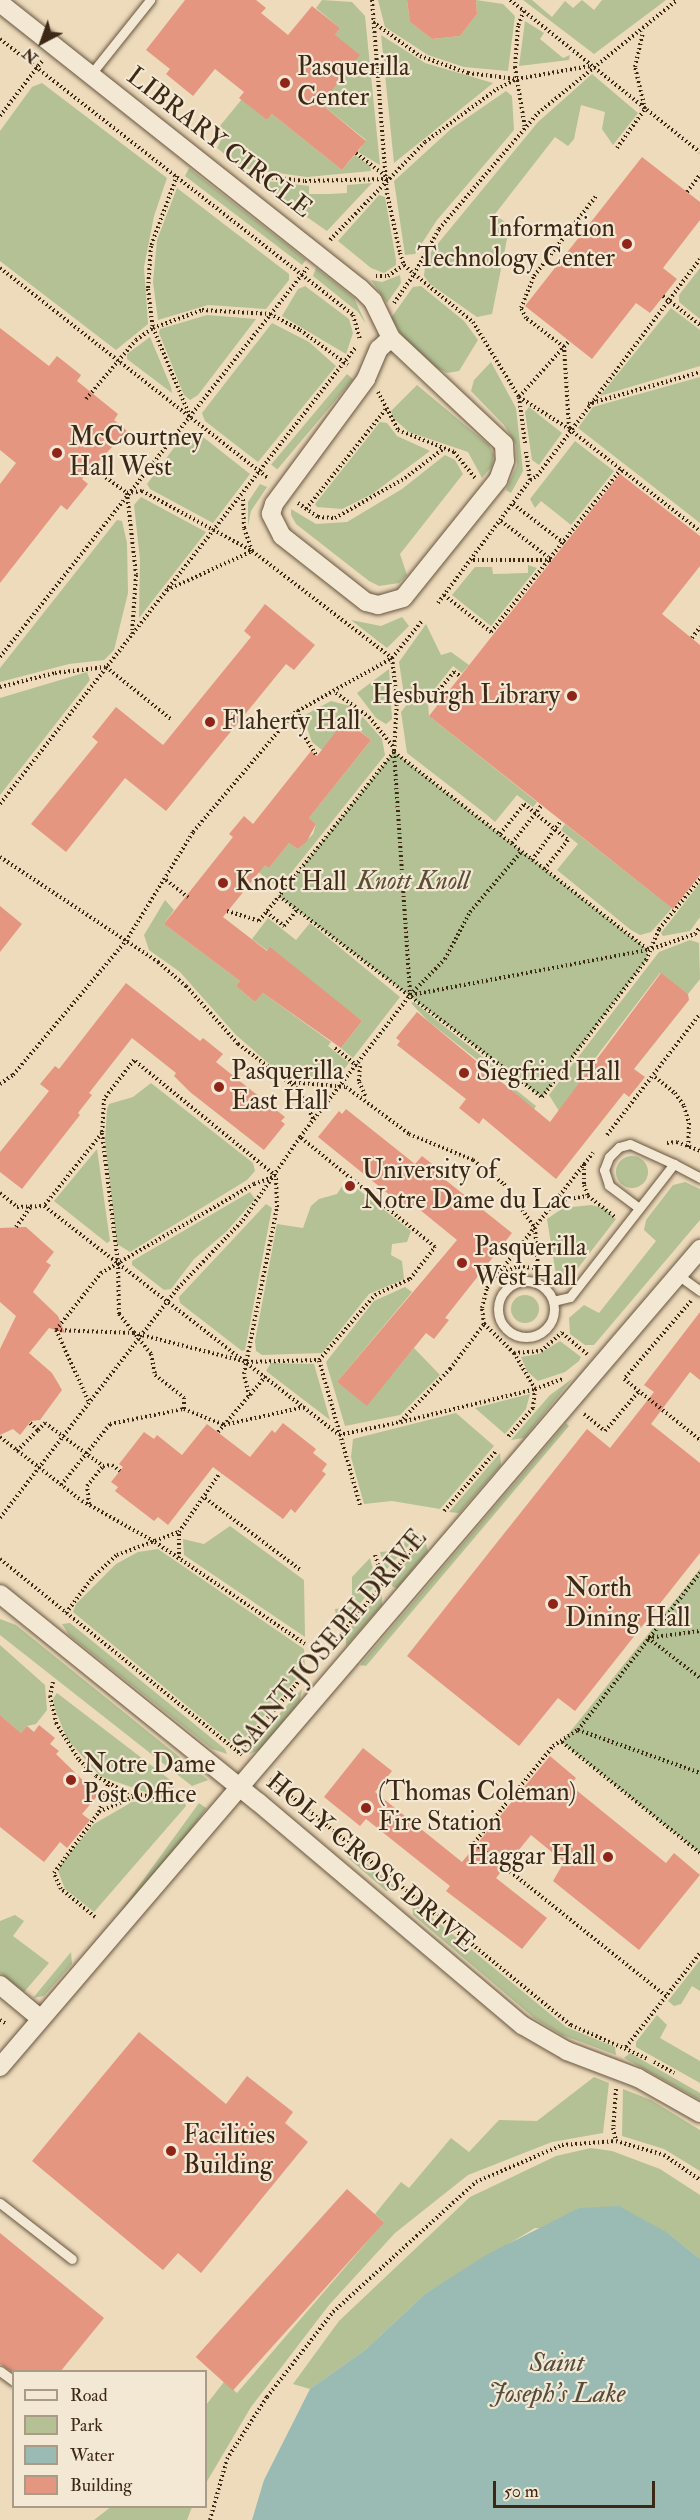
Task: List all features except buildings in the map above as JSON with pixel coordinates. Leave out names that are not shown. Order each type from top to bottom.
[{"type":"street","name":"LIBRARY CIRCLE","points":[[0,3],[360,288],[373,301],[391,338],[499,436],[507,452],[498,480],[403,598],[388,605],[366,602],[282,536],[271,514],[283,491],[366,379],[379,349],[391,338]]},
{"type":"street","name":"SAINT JOSEPH DRIVE","points":[[0,2067],[700,1249]]},
{"type":"street","name":"HOLY CROSS DRIVE","points":[[0,1594],[241,1788],[522,2025],[567,2051],[638,2078],[700,2113]]},
{"type":"street","points":[[0,1985],[41,2019]]},
{"type":"lane","points":[[91,74],[150,0]]},
{"type":"lane","points":[[639,1208],[609,1185],[604,1170],[609,1157],[619,1147],[630,1144],[700,1178]]},
{"type":"lane","points":[[553,1301],[570,1297],[674,1164]]},
{"type":"lane","points":[[678,1275],[700,1291]]},
{"type":"lane","points":[[516,1282],[543,1286],[553,1301],[552,1318],[535,1335],[511,1332],[500,1320],[502,1293],[516,1282]]},
{"type":"lane","points":[[0,2203],[72,2259]]},
{"type":"path","points":[[372,0],[372,22],[388,179],[387,192],[404,265],[473,322],[519,397],[569,429],[700,531]]},
{"type":"path","points":[[510,0],[700,152]]},
{"type":"path","points":[[0,804],[164,592],[216,530],[346,364],[360,340],[381,321],[414,274],[418,260],[439,229],[525,129],[592,66],[643,31],[676,0]]},
{"type":"path","points":[[524,10],[515,50],[525,129]]},
{"type":"path","points":[[372,22],[405,47],[435,62],[468,73],[517,79],[592,66]]},
{"type":"path","points":[[617,148],[645,109],[635,67],[643,31]]},
{"type":"path","points":[[0,39],[353,315],[360,340]]},
{"type":"path","points":[[0,116],[46,56]]},
{"type":"path","points":[[327,243],[388,179],[452,122],[517,79]]},
{"type":"path","points":[[356,153],[388,179]]},
{"type":"path","points":[[250,181],[242,174],[305,181],[388,179]]},
{"type":"path","points":[[687,192],[700,175]]},
{"type":"path","points":[[177,176],[149,261],[153,328],[189,415]]},
{"type":"path","points":[[569,429],[564,347],[526,318],[521,308],[534,276],[596,195]]},
{"type":"path","points":[[320,234],[327,243],[337,247]]},
{"type":"path","points":[[530,480],[537,476],[587,405],[700,259]]},
{"type":"path","points":[[0,657],[311,263]]},
{"type":"path","points":[[371,273],[388,276],[404,265]]},
{"type":"path","points":[[0,268],[318,517],[335,518],[354,510],[443,449]]},
{"type":"path","points":[[663,296],[700,325]]},
{"type":"path","points":[[86,399],[117,359],[153,328],[202,310],[270,314],[300,330],[346,364]]},
{"type":"path","points":[[519,397],[569,341]]},
{"type":"path","points":[[587,405],[700,372]]},
{"type":"path","points":[[377,388],[398,430],[461,457],[478,482]]},
{"type":"path","points":[[306,509],[386,409]]},
{"type":"path","points":[[91,467],[127,494],[136,576],[132,634]]},
{"type":"path","points":[[444,595],[491,632],[621,469]]},
{"type":"path","points":[[127,494],[142,491],[252,551],[392,658],[397,700],[394,749],[410,995]]},
{"type":"path","points":[[243,496],[244,528],[252,551]]},
{"type":"path","points":[[513,504],[563,543]]},
{"type":"path","points":[[501,521],[550,560]]},
{"type":"path","points":[[164,592],[252,551]]},
{"type":"path","points":[[473,560],[550,560]]},
{"type":"path","points":[[0,1084],[13,1075],[126,941],[166,880],[193,832],[298,710],[336,693],[392,658],[422,621]]},
{"type":"path","points":[[692,638],[700,627]]},
{"type":"path","points":[[0,687],[55,673],[106,667],[172,720]]},
{"type":"path","points":[[397,700],[433,697],[454,672],[460,676]]},
{"type":"path","points":[[336,693],[381,728],[394,749],[544,870],[648,950]]},
{"type":"path","points":[[298,710],[303,734],[316,755]]},
{"type":"path","points":[[351,723],[360,710]]},
{"type":"path","points":[[227,911],[259,921],[394,749]]},
{"type":"path","points":[[500,834],[524,804],[536,813],[568,840],[544,870]]},
{"type":"path","points":[[512,843],[542,805]]},
{"type":"path","points":[[532,860],[561,821]]},
{"type":"path","points":[[0,1518],[65,1437],[88,1402],[168,1299],[204,1257],[243,1220],[276,1176],[313,1119],[359,1064],[410,995],[445,959],[470,912],[522,852]]},
{"type":"path","points":[[0,857],[126,941],[186,986],[238,1044],[290,1081],[308,1105],[313,1119]]},
{"type":"path","points":[[279,896],[542,1097],[646,960],[648,950],[659,929],[700,879]]},
{"type":"path","points":[[166,880],[188,897]]},
{"type":"path","points":[[266,912],[284,926],[297,910]]},
{"type":"path","points":[[410,995],[648,950],[695,934],[700,927]]},
{"type":"path","points":[[695,934],[700,937]]},
{"type":"path","points":[[400,1422],[450,1369],[484,1324],[484,1298],[498,1274],[584,1163],[655,1077],[700,1014]]},
{"type":"path","points":[[335,1048],[359,1064]]},
{"type":"path","points":[[184,1409],[184,1398],[155,1375],[151,1354],[140,1336],[119,1314],[118,1263],[102,1133],[104,1099],[134,1060],[276,1176],[277,1207],[244,1374],[249,1396]]},
{"type":"path","points":[[359,1064],[358,1082],[369,1102]]},
{"type":"path","points":[[655,1077],[675,1093],[684,1106],[689,1123],[688,1148]]},
{"type":"path","points":[[290,1081],[308,1086],[341,1086],[369,1102],[409,1134],[461,1155],[487,1170],[504,1184],[535,1228],[538,1268],[516,1267],[498,1274]]},
{"type":"path","points":[[44,1206],[102,1133]]},
{"type":"path","points":[[56,1330],[140,1336],[247,1362],[319,1360],[375,1294],[410,1279],[435,1247],[300,1137]]},
{"type":"path","points":[[584,1163],[584,1185],[588,1196],[614,1215],[616,1219],[610,1227]]},
{"type":"path","points":[[56,1330],[101,1274],[254,1184],[276,1176]]},
{"type":"path","points":[[0,1193],[17,1207],[44,1206],[168,1299],[339,1434],[400,1422],[535,1389],[566,1377]]},
{"type":"path","points":[[555,1202],[588,1196]]},
{"type":"path","points":[[16,1227],[31,1206]]},
{"type":"path","points":[[700,1291],[624,1379],[700,1440]]},
{"type":"path","points":[[484,1324],[514,1353],[535,1389],[533,1408],[508,1437]]},
{"type":"path","points":[[56,1330],[88,1402]]},
{"type":"path","points":[[514,1353],[541,1350],[562,1333],[590,1356],[583,1363]]},
{"type":"path","points":[[319,1360],[360,1505]]},
{"type":"path","points":[[218,1432],[266,1376]]},
{"type":"path","points":[[583,1413],[605,1431],[639,1391]]},
{"type":"path","points":[[61,1485],[110,1424],[184,1409],[224,1425],[304,1407]]},
{"type":"path","points":[[30,1423],[38,1430]]},
{"type":"path","points":[[17,1451],[45,1423],[103,1466],[112,1465],[120,1471]]},
{"type":"path","points":[[0,1437],[61,1485],[155,1542],[305,1644]]},
{"type":"path","points":[[444,1511],[497,1450]]},
{"type":"path","points":[[89,1504],[87,1486],[103,1466]]},
{"type":"path","points":[[66,1613],[92,1578],[117,1555],[178,1532],[205,1498],[220,1473]]},
{"type":"path","points":[[205,1498],[302,1571]]},
{"type":"path","points":[[178,1532],[179,1558]]},
{"type":"path","points":[[333,1644],[424,1535]]},
{"type":"path","points":[[375,1555],[384,1583]]},
{"type":"path","points":[[0,1559],[242,1756]]},
{"type":"path","points":[[666,1996],[474,1843],[553,1746],[578,1730],[700,1573]]},
{"type":"path","points":[[648,1638],[700,1630]]},
{"type":"path","points":[[648,1638],[700,1678]]},
{"type":"path","points":[[238,1752],[305,1674]]},
{"type":"path","points":[[53,1682],[51,1710],[64,1741],[79,1760],[108,1784],[139,1794],[162,1797],[194,1792]]},
{"type":"path","points":[[578,1730],[700,1773]]},
{"type":"path","points":[[562,1742],[700,1853]]},
{"type":"path","points":[[267,1777],[572,2025],[626,2047],[700,1953]]},
{"type":"path","points":[[95,1917],[62,1889],[54,1873],[99,1812],[108,1784]]},
{"type":"path","points":[[99,1812],[139,1794]]},
{"type":"path","points":[[0,2020],[5,2023]]},
{"type":"path","points":[[616,2086],[613,2128],[616,2141]]},
{"type":"path","points":[[210,2520],[227,2459],[267,2397],[333,2312],[476,2182],[562,2145],[616,2141],[664,2156],[700,2180]]},
{"type":"green space","points":[[322,0],[352,2],[365,16],[380,165],[358,152],[366,140],[321,104],[335,35],[340,28],[316,8]]},
{"type":"green space","points":[[378,0],[407,0],[410,22],[432,39],[460,36],[477,14],[476,0],[503,4],[515,16],[508,71],[464,67],[428,55],[385,27]]},
{"type":"green space","points":[[523,0],[532,0],[552,17],[565,1],[573,8],[582,0],[594,10],[602,0],[666,0],[594,54]]},
{"type":"green space","points":[[525,21],[544,33],[540,39],[563,58],[570,55],[569,60],[519,66]]},
{"type":"green space","points":[[381,35],[425,63],[493,83],[394,163]]},
{"type":"green space","points":[[592,74],[638,113],[613,145],[602,129],[605,112],[581,105],[574,139],[568,146],[555,137],[495,214],[507,224],[508,234],[492,314],[477,317],[430,284],[424,276],[426,258],[538,122]]},
{"type":"green space","points":[[42,83],[167,178],[154,216],[144,267],[148,324],[116,350],[0,261],[0,131],[32,87]]},
{"type":"green space","points":[[506,91],[512,96],[514,130],[437,220],[415,254],[405,255],[394,181],[451,129]]},
{"type":"green space","points":[[242,99],[267,120],[272,114],[342,170],[355,155],[370,166],[371,171],[307,177],[242,168],[217,148],[221,140],[215,132]]},
{"type":"green space","points":[[189,168],[306,260],[302,265],[185,176]]},
{"type":"green space","points":[[267,181],[309,186],[309,194],[347,193],[347,185],[372,183],[327,231],[278,197],[267,187]]},
{"type":"green space","points":[[177,188],[289,274],[289,280],[266,309],[208,305],[158,320],[153,282],[157,240]]},
{"type":"green space","points":[[379,195],[385,197],[396,260],[396,265],[384,273],[371,268],[338,241]]},
{"type":"green space","points":[[316,268],[354,298],[366,324],[358,312],[313,276]]},
{"type":"green space","points":[[700,268],[700,319],[679,302],[679,295]]},
{"type":"green space","points":[[400,275],[401,283],[387,303],[371,280],[382,282]]},
{"type":"green space","points":[[305,286],[349,319],[353,333],[346,354],[282,316],[298,289]]},
{"type":"green space","points":[[421,286],[464,321],[478,340],[459,371],[447,373],[437,368],[403,337],[391,318],[413,287]]},
{"type":"green space","points":[[671,308],[700,330],[700,366],[600,396]]},
{"type":"green space","points":[[207,315],[256,319],[198,395],[190,400],[184,395],[159,333],[160,329]]},
{"type":"green space","points":[[272,323],[309,342],[336,366],[258,462],[205,421],[202,413]]},
{"type":"green space","points":[[150,337],[172,393],[127,359],[127,354]]},
{"type":"green space","points":[[491,362],[516,408],[523,471],[511,493],[506,490],[517,465],[516,445],[504,425],[471,391],[474,380]]},
{"type":"green space","points":[[347,374],[353,379],[277,470],[271,464]]},
{"type":"green space","points":[[700,377],[700,523],[578,428],[593,407]]},
{"type":"green space","points":[[417,385],[489,445],[494,455],[492,466],[482,478],[468,452],[409,432],[393,418],[391,411]]},
{"type":"green space","points":[[529,407],[562,433],[539,465],[532,460],[525,412]]},
{"type":"green space","points":[[380,422],[387,423],[397,436],[430,451],[372,494],[342,509],[317,507],[315,504]]},
{"type":"green space","points":[[198,433],[250,474],[213,523],[150,489],[147,484],[182,437]]},
{"type":"green space","points":[[575,441],[614,471],[571,525],[541,501],[535,508],[530,499]]},
{"type":"green space","points":[[445,455],[455,460],[463,474],[400,554],[407,575],[399,583],[379,586],[369,581],[296,524],[291,515],[291,509],[316,524],[347,522],[402,489]]},
{"type":"green space","points":[[260,484],[267,487],[251,511],[248,526],[248,502]]},
{"type":"green space","points":[[141,497],[206,532],[139,618],[140,559],[134,505]]},
{"type":"green space","points":[[117,520],[122,521],[127,543],[128,593],[114,650],[104,660],[69,664],[0,682],[0,668]]},
{"type":"green space","points":[[528,565],[537,568],[491,626],[452,595],[475,567],[492,567],[493,574],[528,573]]},
{"type":"green space","points":[[402,617],[409,626],[387,648],[351,620],[381,626]]},
{"type":"green space","points":[[426,624],[441,655],[451,652],[469,665],[462,673],[453,666],[432,692],[404,695],[399,662]]},
{"type":"green space","points":[[389,669],[392,719],[386,724],[376,718],[357,693]]},
{"type":"green space","points":[[87,672],[90,680],[0,795],[0,698]]},
{"type":"green space","points":[[331,701],[350,706],[353,713],[322,750],[312,742],[303,716]]},
{"type":"green space","points":[[409,702],[428,703],[429,716],[537,802],[533,807],[517,795],[495,822],[407,753],[401,712]]},
{"type":"green space","points":[[363,717],[382,739],[385,755],[279,888],[257,871],[263,863],[269,868],[289,843],[298,849],[313,834],[316,824],[309,818],[371,740],[354,726]]},
{"type":"green space","name":"Knott Knoll","points":[[394,752],[648,950],[646,960],[542,1097],[279,896]]},
{"type":"green space","points":[[565,824],[672,908],[651,932],[640,935],[631,930],[557,870],[578,844],[561,830]]},
{"type":"green space","points":[[700,883],[700,917],[690,931],[663,936],[661,933]]},
{"type":"green space","points":[[165,900],[174,910],[164,924],[240,981],[236,986],[255,1002],[263,993],[331,1042],[328,1046],[349,1063],[340,1074],[320,1080],[296,1077],[274,1068],[236,1035],[180,972],[149,950],[144,935]]},
{"type":"green space","points":[[268,918],[296,940],[310,923],[400,997],[353,1058],[341,1048],[362,1021],[252,939]]},
{"type":"green space","points":[[690,940],[699,943],[700,979],[688,994],[660,973],[590,1065],[595,1070],[559,1111],[549,1095],[659,952]]},
{"type":"green space","points":[[414,1002],[514,1082],[511,1086],[536,1106],[532,1112],[506,1087],[508,1084],[428,1021],[411,1003]]},
{"type":"green space","points":[[151,1083],[253,1163],[255,1171],[247,1180],[130,1252],[117,1244],[105,1140],[107,1109],[109,1104],[133,1097]]},
{"type":"green space","points":[[97,1149],[110,1241],[107,1243],[54,1201]]},
{"type":"green space","points":[[632,1156],[643,1161],[648,1172],[643,1183],[632,1188],[621,1183],[616,1172],[621,1161]]},
{"type":"green space","points":[[346,1180],[411,1231],[407,1242],[392,1244],[391,1255],[402,1261],[404,1279],[369,1294],[322,1353],[262,1355],[256,1351],[255,1341],[277,1224],[303,1228],[311,1206],[319,1199],[337,1194]]},
{"type":"green space","points":[[685,1182],[700,1189],[700,1220],[594,1345],[585,1345],[570,1334],[569,1318],[584,1305],[599,1313],[656,1241],[644,1230],[646,1220],[673,1185]]},
{"type":"green space","points":[[250,1192],[255,1199],[226,1232],[194,1259],[171,1289],[164,1290],[132,1265],[132,1261]]},
{"type":"green space","points":[[266,1204],[272,1208],[245,1350],[242,1351],[180,1303],[179,1297]]},
{"type":"green space","points":[[591,1205],[604,1208],[616,1219],[568,1281],[557,1281],[547,1219],[563,1208]]},
{"type":"green space","points":[[405,1287],[412,1292],[337,1382],[367,1405],[414,1348],[440,1375],[400,1415],[345,1426],[326,1362],[374,1301]]},
{"type":"green space","points":[[525,1295],[535,1299],[539,1309],[535,1319],[525,1323],[515,1319],[511,1309],[515,1299]]},
{"type":"green space","points":[[560,1341],[581,1357],[579,1361],[565,1372],[538,1381],[527,1371],[521,1357],[539,1354]]},
{"type":"green space","points":[[271,1363],[314,1364],[330,1420],[266,1371]]},
{"type":"green space","points":[[572,1379],[524,1438],[511,1440],[550,1395]]},
{"type":"green space","points":[[530,1394],[526,1409],[505,1434],[475,1408]]},
{"type":"green space","points":[[456,1413],[494,1446],[440,1509],[392,1501],[364,1504],[351,1457],[353,1439]]},
{"type":"green space","points":[[566,1423],[569,1426],[366,1666],[360,1665]]},
{"type":"green space","points":[[500,1453],[501,1465],[459,1513],[449,1512]]},
{"type":"green space","points":[[230,1526],[304,1580],[305,1637],[184,1555],[183,1539],[204,1544]]},
{"type":"green space","points":[[405,1530],[419,1534],[386,1570],[380,1552],[404,1550]]},
{"type":"green space","points":[[425,1540],[428,1551],[397,1588],[393,1587],[390,1582]]},
{"type":"green space","points":[[158,1549],[304,1649],[305,1669],[240,1743],[231,1742],[73,1612],[76,1604],[116,1564],[138,1552]]},
{"type":"green space","points":[[370,1558],[377,1583],[338,1630],[335,1609],[352,1607],[352,1577]]},
{"type":"green space","points":[[700,1569],[700,1853],[562,1742]]},
{"type":"green space","points":[[382,1592],[382,1605],[346,1646],[346,1633]]},
{"type":"green space","points":[[0,1619],[16,1625],[208,1780],[192,1786],[0,1635]]},
{"type":"green space","points":[[70,1623],[225,1749],[227,1754],[212,1749],[69,1635],[62,1624]]},
{"type":"green space","points":[[0,1645],[45,1685],[47,1710],[36,1724],[27,1726],[21,1733],[0,1715]]},
{"type":"green space","points":[[302,1689],[300,1701],[259,1750],[249,1754],[250,1746]]},
{"type":"green space","points":[[57,1693],[173,1782],[174,1789],[148,1793],[100,1776],[67,1739],[55,1709],[53,1699]]},
{"type":"green space","points":[[183,1799],[186,1806],[94,1912],[65,1889],[58,1871],[94,1824],[132,1802]]},
{"type":"green space","points":[[199,1803],[206,1808],[102,1951],[95,1946]]},
{"type":"green space","points":[[346,1847],[398,1889],[386,1891],[347,1857]]},
{"type":"green space","points":[[412,1901],[566,2027],[615,2047],[616,2055],[562,2035],[534,2018],[413,1915]]},
{"type":"green space","points":[[15,1915],[24,1921],[13,1936],[49,1963],[24,1992],[0,1973],[0,1921]]},
{"type":"green space","points":[[71,1952],[72,1964],[44,1996],[33,1998]]},
{"type":"green space","points":[[700,1960],[700,1991],[692,1986],[681,2004],[674,2006],[668,2001]]},
{"type":"green space","points":[[657,2015],[667,2025],[660,2038],[700,2061],[700,2083],[636,2047],[636,2042]]},
{"type":"green space","points":[[630,2053],[700,2093],[700,2100],[624,2058]]},
{"type":"green space","points":[[594,2077],[609,2083],[603,2133],[552,2142],[468,2175],[395,2233],[329,2305],[251,2407],[207,2481],[207,2404],[224,2382],[237,2393],[384,2222],[375,2214],[401,2182],[409,2188],[451,2138],[469,2152],[499,2120],[537,2121]]},
{"type":"green space","points":[[623,2089],[651,2100],[700,2130],[700,2171],[664,2149],[622,2136]]},
{"type":"green space","points":[[591,2148],[612,2151],[660,2169],[700,2195],[700,2259],[668,2233],[535,2228],[425,2294],[365,2350],[310,2389],[293,2384],[339,2321],[470,2197],[556,2156]]},
{"type":"green space","points":[[109,2508],[192,2508],[187,2520],[94,2520]]},
{"type":"water","name":"Saint Joseph's Lake","points":[[619,2206],[668,2233],[700,2259],[700,2520],[252,2520],[264,2480],[310,2389],[365,2350],[425,2294],[486,2255],[579,2208]]},
{"type":"place","name":"Pasquerilla Center","points":[[285,83]]},
{"type":"place","name":"Information Technology Center","points":[[627,244]]},
{"type":"place","name":"McCourtney Hall West","points":[[57,453]]},
{"type":"place","name":"Hesburgh Library","points":[[572,696]]},
{"type":"place","name":"Flaherty Hall","points":[[210,722]]},
{"type":"place","name":"Knott Hall","points":[[223,883]]},
{"type":"place","name":"Siegfried Hall","points":[[464,1073]]},
{"type":"place","name":"Pasquerilla East Hall","points":[[219,1087]]},
{"type":"place","name":"University of Notre Dame du Lac","points":[[350,1186]]},
{"type":"place","name":"Pasquerilla West Hall","points":[[462,1263]]},
{"type":"place","name":"North Dining Hall","points":[[553,1604]]},
{"type":"place","name":"Notre Dame Post Office","points":[[71,1780]]},
{"type":"place","name":"(Thomas Coleman) Fire Station","points":[[366,1808]]},
{"type":"place","name":"Haggar Hall","points":[[608,1857]]},
{"type":"place","name":"Facilities Building","points":[[171,2151]]}]
